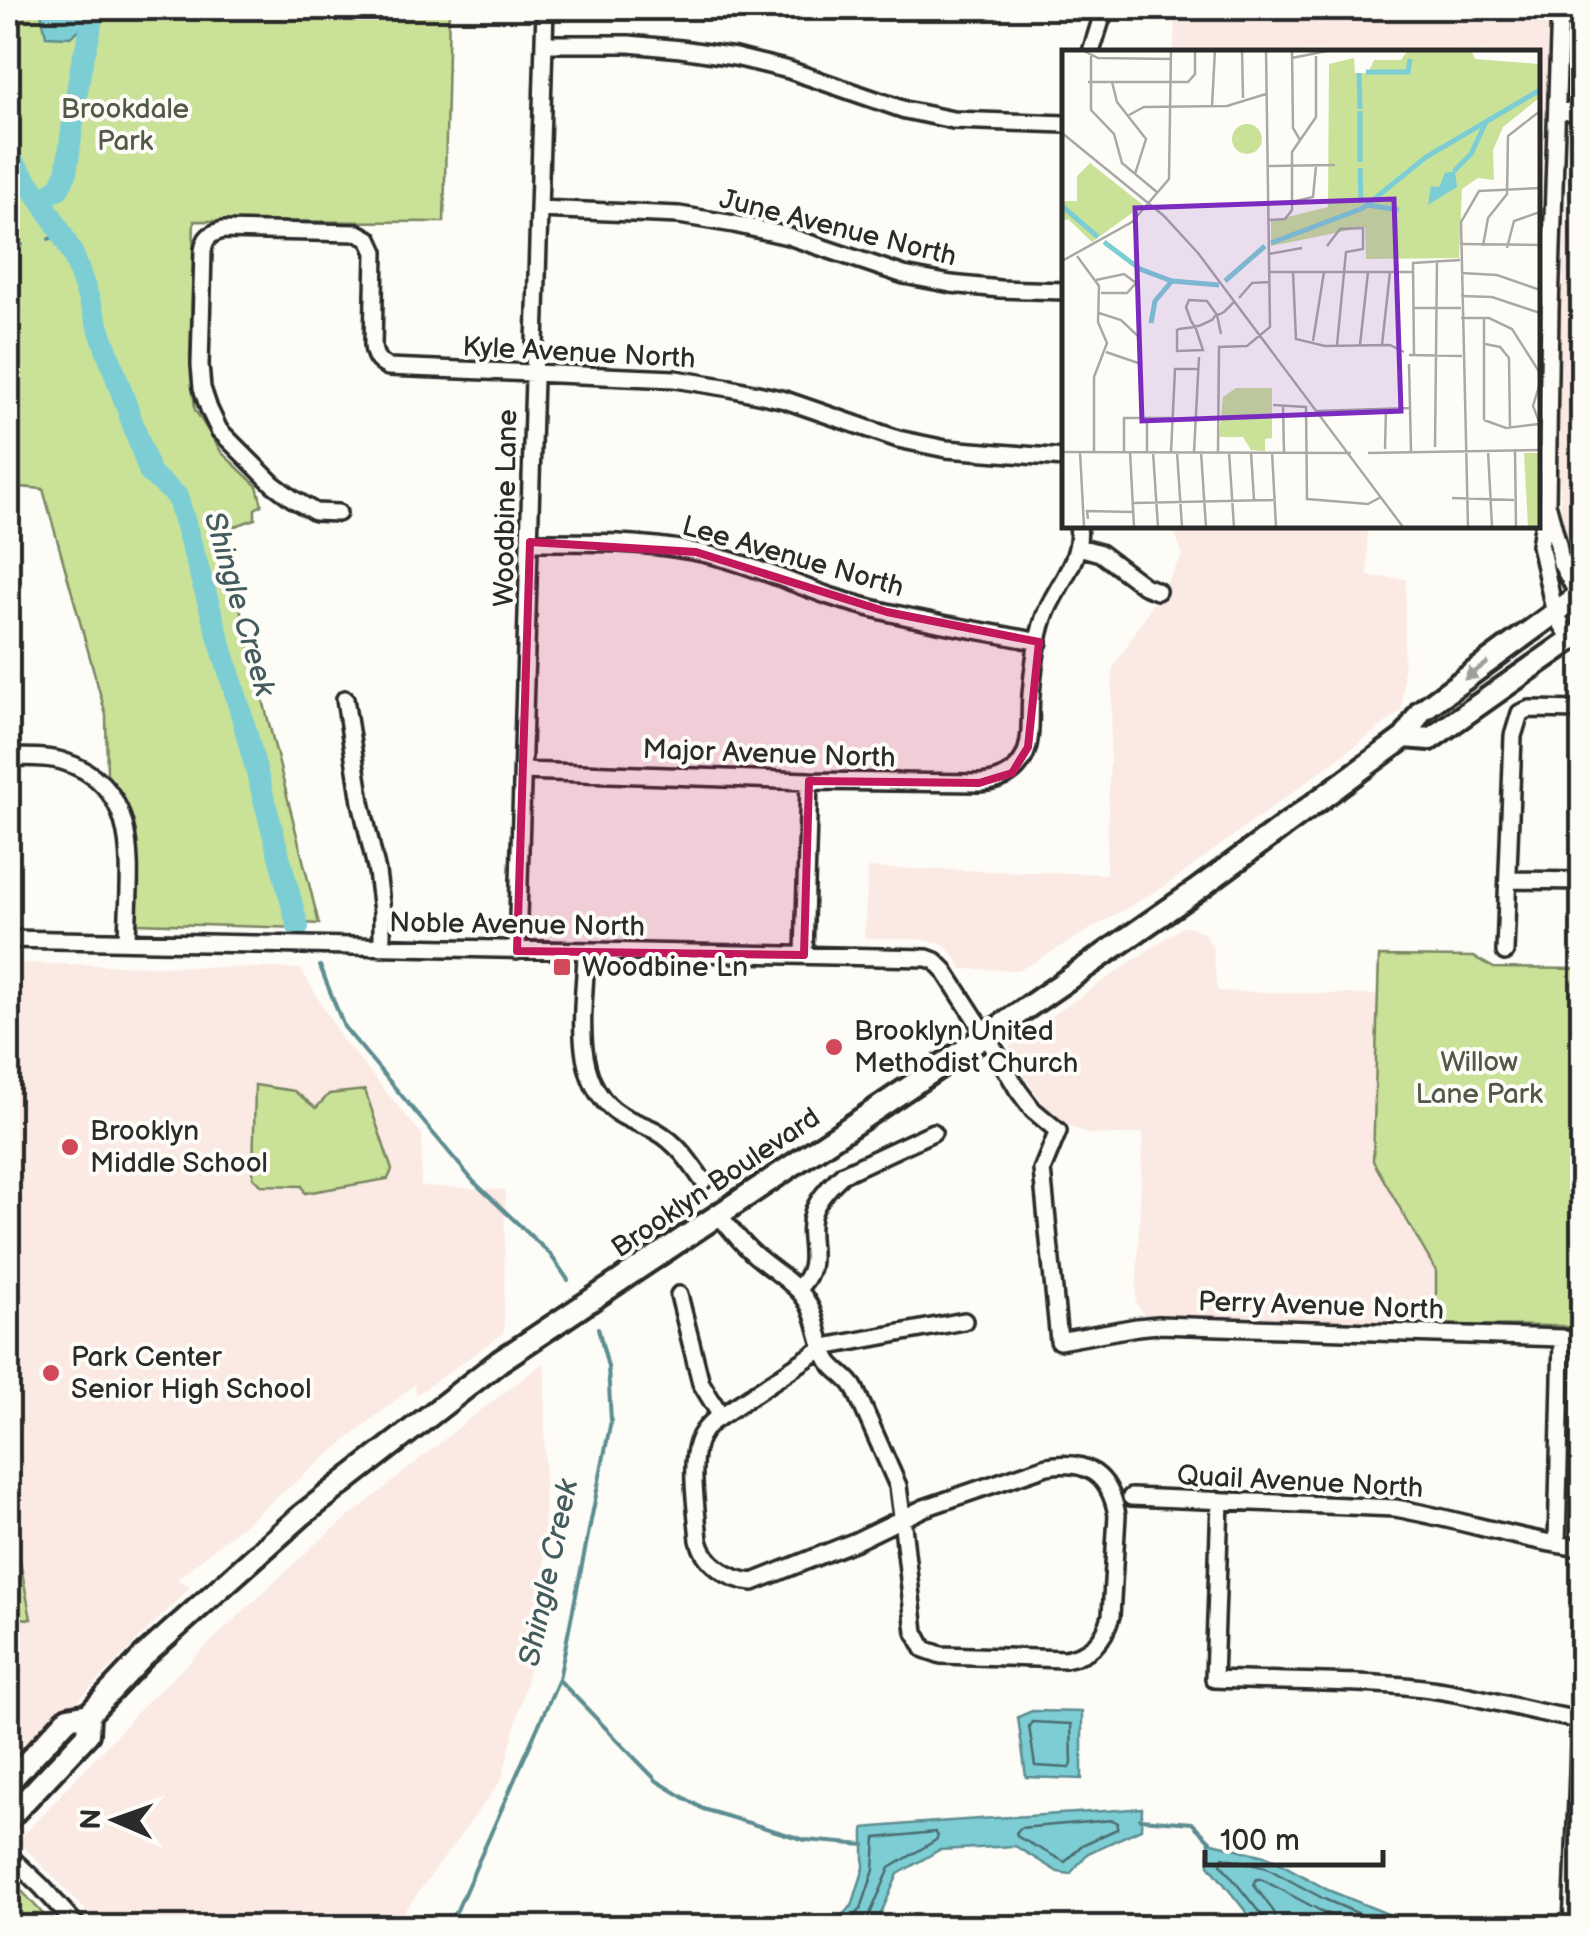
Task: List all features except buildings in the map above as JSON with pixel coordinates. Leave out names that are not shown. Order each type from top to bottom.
[{"type":"main road","name":"Brooklyn Boulevard","points":[[8,1783],[68,1718],[89,1714],[143,1657],[302,1515],[500,1360],[1209,881],[1405,737],[1421,711],[1581,597]]},
{"type":"main road","name":"Brooklyn Boulevard","points":[[1405,737],[1430,739],[1577,636]]},
{"type":"main road","name":"Brooklyn Boulevard","points":[[8,1819],[88,1734],[89,1714]]},
{"type":"street","name":"Woodbine Lane","points":[[517,950],[545,8]]},
{"type":"street","points":[[1092,50],[1107,8]]},
{"type":"street","points":[[1560,8],[1547,504],[1540,545],[1555,614],[1577,636]]},
{"type":"street","points":[[544,44],[629,44],[736,57],[789,70],[905,110],[953,120],[1062,124]]},
{"type":"street","points":[[1557,111],[1582,112]]},
{"type":"street","name":"June Avenue North","points":[[539,210],[642,213],[734,224],[788,236],[904,275],[1000,289],[1062,291]]},
{"type":"street","name":"Kyle Avenue North","points":[[338,513],[316,512],[273,484],[226,438],[208,409],[200,365],[202,251],[211,233],[358,233],[369,239],[375,252],[374,354],[380,363],[397,369],[693,382],[785,400],[898,439],[946,449],[1062,458]]},
{"type":"street","points":[[1547,504],[1561,563],[1581,597]]},
{"type":"street","points":[[1039,642],[1045,614],[1079,547],[1078,528]]},
{"type":"street","name":"Lee Avenue North","points":[[530,542],[656,545],[696,552],[887,612],[1039,642]]},
{"type":"street","points":[[1079,547],[1100,553],[1144,586],[1157,591]]},
{"type":"street","name":"Major Avenue North","points":[[523,771],[991,783],[1019,766],[1028,746],[1039,642]]},
{"type":"street","points":[[345,699],[361,802],[377,872],[382,948]]},
{"type":"street","points":[[1505,952],[1514,736],[1520,714],[1530,710],[1582,710]]},
{"type":"street","points":[[8,757],[59,760],[91,774],[115,798],[128,830],[127,942]]},
{"type":"street","points":[[804,955],[809,781]]},
{"type":"street","points":[[1508,880],[1582,881]]},
{"type":"street","name":"Noble Avenue North","points":[[8,939],[927,958],[944,970],[986,1034]]},
{"type":"street","points":[[586,952],[584,1042],[588,1076],[609,1106],[677,1146],[703,1182]]},
{"type":"street","name":"Perry Avenue North","points":[[986,1034],[1018,1090],[1033,1110],[1058,1131],[1042,1170],[1059,1342],[1158,1325],[1562,1338],[1582,1342]]},
{"type":"street","points":[[797,1288],[811,1272],[812,1215],[834,1182],[843,1174],[932,1132]]},
{"type":"street","points":[[718,1214],[744,1245],[797,1288],[811,1308],[824,1348],[828,1360],[850,1380],[863,1406],[898,1486],[902,1518],[915,1632],[924,1649],[942,1655],[1066,1659],[1091,1650],[1101,1641],[1111,1616],[1114,1499],[1099,1476],[1080,1464],[1047,1466],[902,1518],[856,1542],[758,1580],[740,1580],[706,1559],[699,1540],[696,1445],[702,1432],[721,1416],[824,1348],[964,1321]]},
{"type":"street","points":[[679,1295],[701,1383],[721,1416]]},
{"type":"street","points":[[1558,1544],[1562,1338]]},
{"type":"street","name":"Quail Avenue North","points":[[1131,1498],[1395,1508],[1582,1548]]},
{"type":"street","points":[[1220,1501],[1214,1680],[1422,1688],[1581,1720],[1578,1898],[1572,1928]]},
{"type":"street","points":[[8,1856],[78,1928]]},
{"type":"highlighted area","points":[[530,542],[696,552],[887,612],[1039,642],[1028,747],[1012,773],[979,783],[809,781],[804,955],[517,951]]},
{"type":"shaded area","points":[[1175,8],[1549,8],[1540,249],[1540,50],[1174,50]]},
{"type":"shaded area","points":[[1566,210],[1582,211],[1582,575],[1574,573],[1562,556],[1557,396]]},
{"type":"shaded area","points":[[1173,528],[1367,528],[1368,576],[1406,579],[1402,711],[1171,882],[1026,967],[962,969],[940,942],[864,938],[868,868],[1106,874],[1113,668],[1183,555]]},
{"type":"shaded area","points":[[1184,926],[1204,933],[1213,948],[1217,991],[1378,995],[1373,1161],[1436,1271],[1436,1325],[1156,1316],[1146,1319],[1136,1302],[1143,1133],[1087,1134],[1063,1122],[1045,1107],[1010,1054],[1010,1048]]},
{"type":"shaded area","points":[[8,963],[301,969],[342,1039],[422,1135],[421,1186],[505,1190],[504,1333],[416,1395],[415,1384],[177,1579],[190,1587],[8,1772]]},
{"type":"shaded area","points":[[545,1362],[544,1610],[502,1779],[393,1927],[99,1927],[18,1841],[148,1701],[313,1546]]},
{"type":"green space","name":"Brookdale Park","points":[[8,8],[449,8],[444,222],[194,221],[190,357],[195,410],[222,453],[257,486],[262,505],[255,509],[255,519],[221,531],[319,924],[301,923],[301,928],[136,923],[137,849],[126,805],[107,779],[106,715],[43,489],[8,486]]},
{"type":"green space","name":"Willow Lane Park","points":[[1379,956],[1474,957],[1494,968],[1582,969],[1582,1331],[1561,1326],[1436,1325],[1436,1271],[1373,1161]]},
{"type":"green space","points":[[255,1085],[294,1091],[316,1108],[329,1094],[365,1090],[392,1170],[388,1179],[305,1193],[302,1186],[261,1185],[253,1177]]},
{"type":"green space","points":[[8,1541],[19,1556],[31,1619],[8,1617]]},
{"type":"green space","points":[[8,1876],[55,1927],[8,1927]]},
{"type":"water","points":[[40,8],[107,8],[70,37],[46,36]]},
{"type":"water","points":[[1032,1711],[1082,1712],[1082,1779],[1026,1777],[1018,1717]]},
{"type":"water","points":[[1142,1808],[1141,1829],[1088,1853],[1070,1874],[1058,1872],[1015,1846],[939,1850],[898,1874],[875,1927],[829,1927],[852,1906],[864,1868],[864,1828]]},
{"type":"water","points":[[1209,1842],[1269,1857],[1328,1890],[1398,1918],[1407,1927],[1255,1927],[1209,1865]]},
{"type":"waterway","points":[[42,199],[59,188],[66,174],[91,8]]},
{"type":"waterway","name":"Shingle Creek","points":[[8,156],[44,205],[74,257],[150,473],[177,496],[298,927]]},
{"type":"waterway","points":[[49,239],[63,233]]},
{"type":"waterway","points":[[8,244],[22,245]]},
{"type":"waterway","name":"Shingle Creek","points":[[320,966],[344,1027],[474,1182],[550,1254],[568,1280]]},
{"type":"waterway","name":"Shingle Creek","points":[[443,1928],[457,1910],[559,1679],[611,1421],[608,1367],[598,1328]]},
{"type":"waterway","points":[[560,1681],[657,1781],[703,1809],[805,1840],[865,1845]]},
{"type":"waterway","points":[[1140,1819],[1192,1823],[1211,1842]]},
{"type":"place","name":"Woodbine Ln","points":[[562,967]]},
{"type":"place","name":"Brooklyn United Methodist Church","points":[[834,1047]]},
{"type":"place","name":"Brooklyn Middle School","points":[[70,1147]]},
{"type":"place","name":"Park Center Senior High School","points":[[51,1373]]}]
